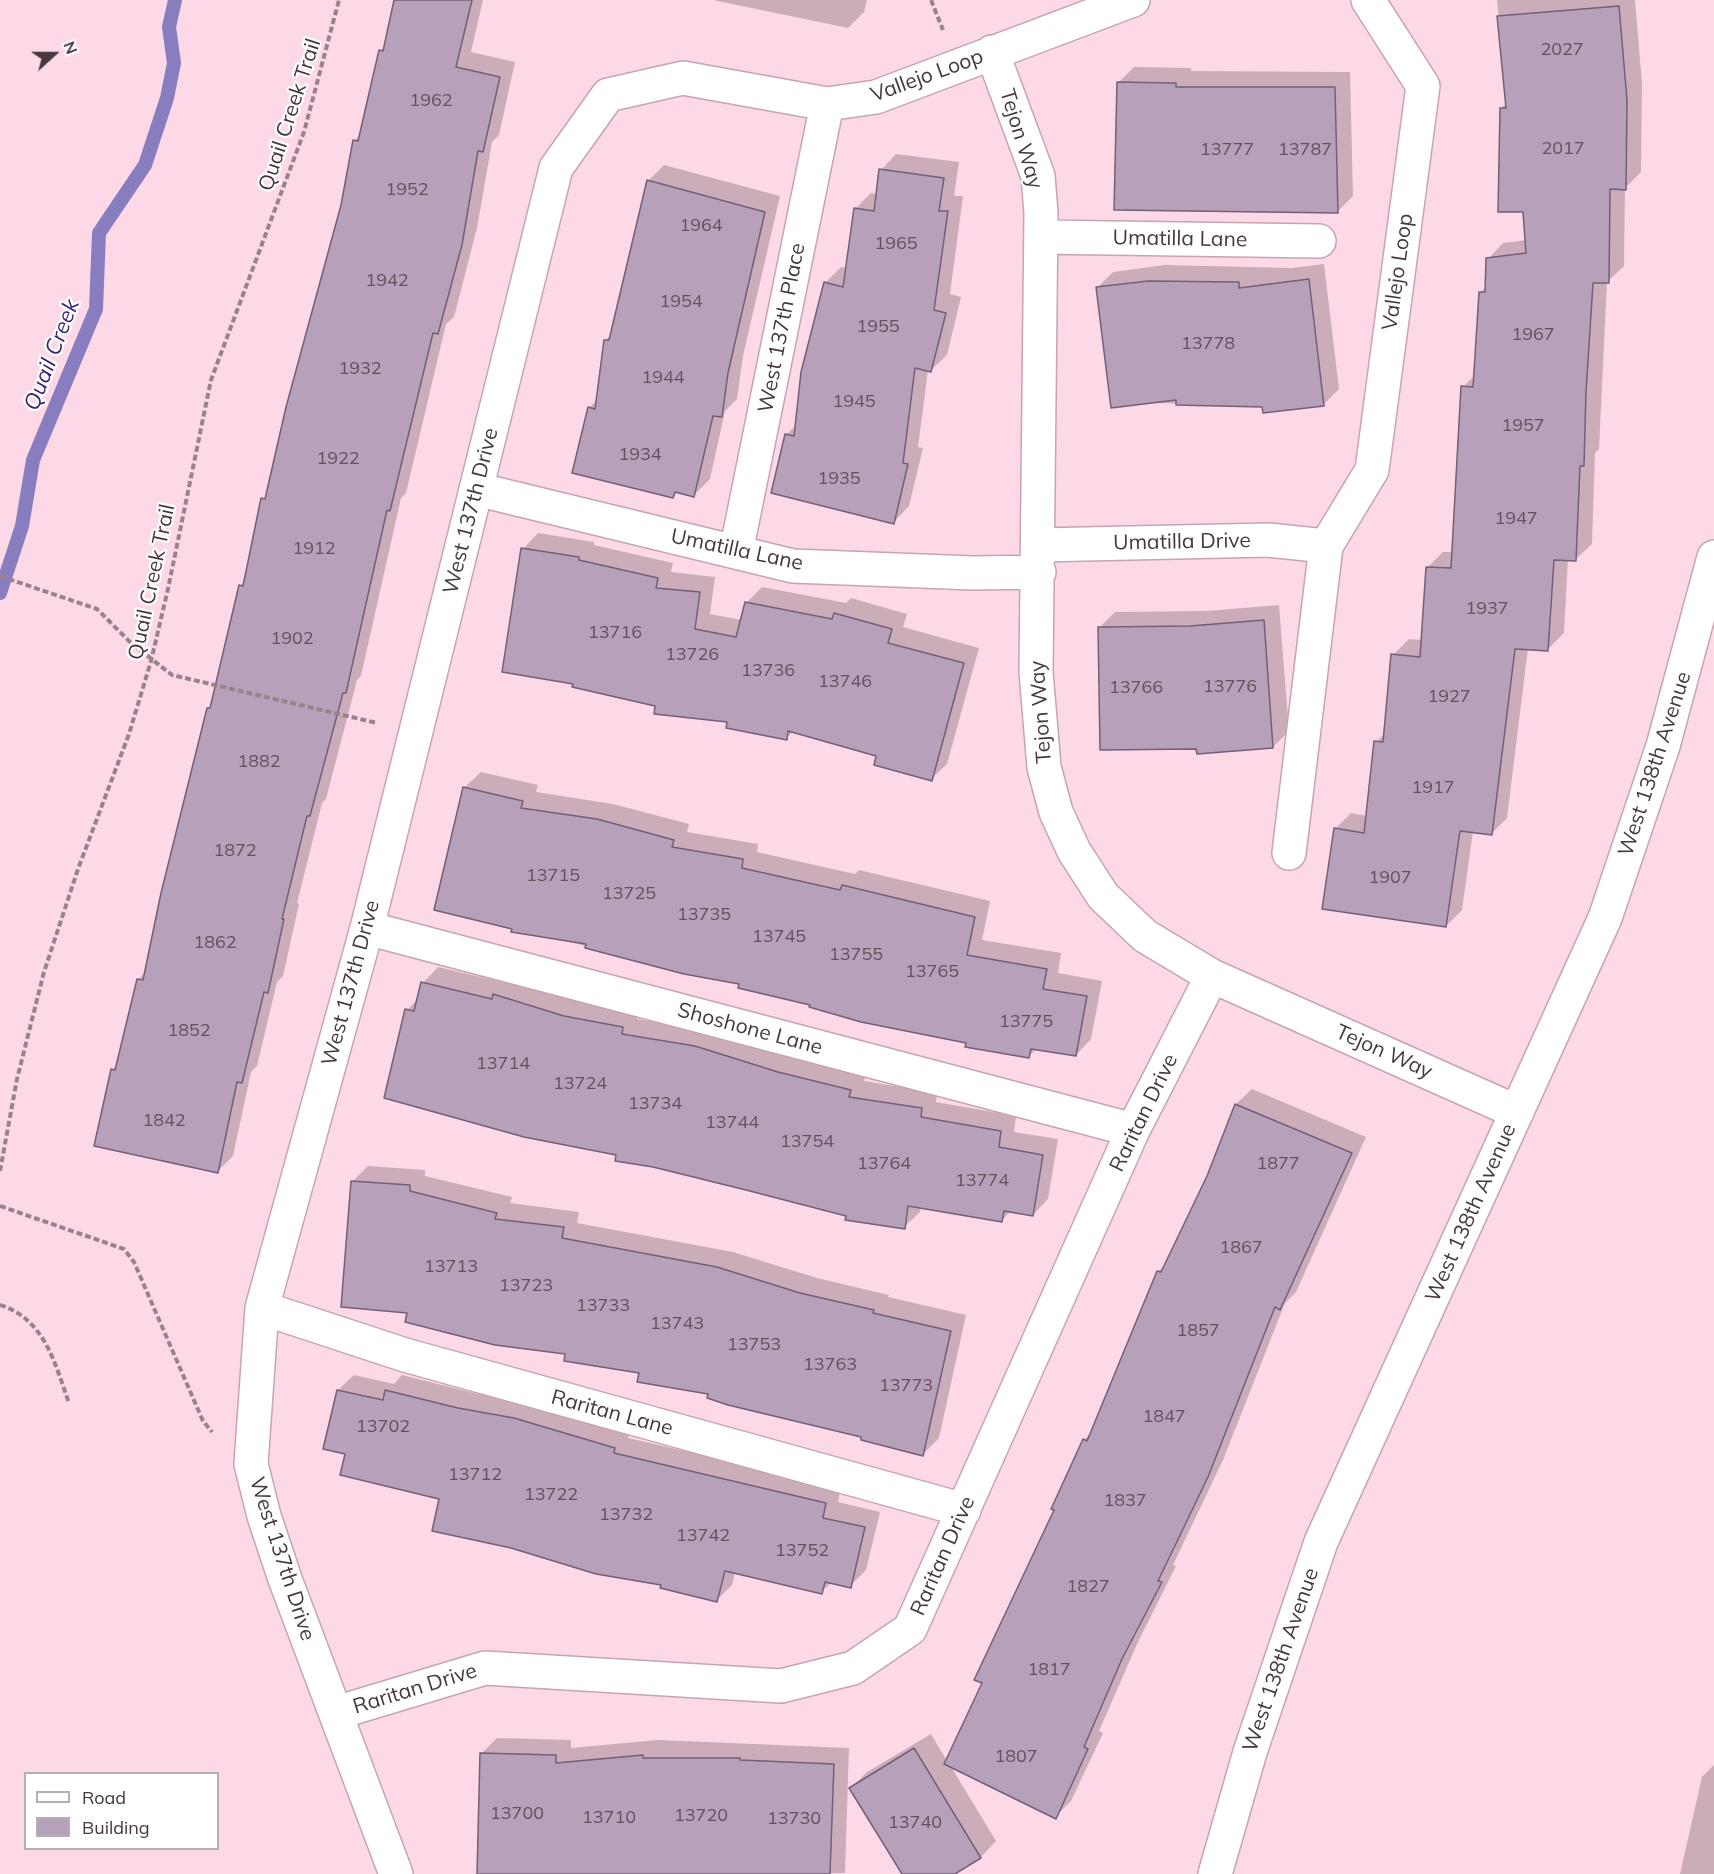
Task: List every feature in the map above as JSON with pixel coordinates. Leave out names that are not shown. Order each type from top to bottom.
[{"type":"street","name":"Vallejo Loop","points":[[608,95],[683,78],[827,104],[876,97],[1133,0]]},
{"type":"street","name":"Vallejo Loop","points":[[1326,546],[1372,470],[1423,86],[1368,0]]},
{"type":"street","name":"Tejon Way","points":[[993,52],[1038,176],[1041,237],[1036,672],[1044,767],[1056,812],[1074,851],[1103,896],[1144,936],[1212,976],[1517,1112]]},
{"type":"street","name":"West 137th Drive","points":[[396,1874],[285,1579],[264,1516],[251,1464],[262,1308],[367,928],[556,168],[608,95]]},
{"type":"street","name":"West 137th Place","points":[[736,552],[827,104]]},
{"type":"street","name":"Umatilla Lane","points":[[1041,237],[1319,241]]},
{"type":"street","name":"Umatilla Lane","points":[[476,489],[793,566],[973,573],[1039,558]]},
{"type":"street","name":"Umatilla Drive","points":[[1039,558],[1268,540],[1326,546]]},
{"type":"street","points":[[1289,853],[1326,546]]},
{"type":"street","name":"West 138th Avenue","points":[[1218,1871],[1250,1752],[1321,1542],[1605,918],[1663,746],[1714,557]]},
{"type":"street","name":"Shoshone Lane","points":[[367,928],[1133,1130]]},
{"type":"street","name":"Raritan Drive","points":[[336,1713],[485,1668],[781,1686],[853,1668],[910,1629],[1133,1130],[1212,976]]},
{"type":"street","name":"Raritan Lane","points":[[262,1308],[405,1355],[964,1510]]},
{"type":"path","name":"Quail Creek Trail","points":[[0,1171],[17,1079],[44,972],[78,869],[129,734],[151,661],[211,380],[304,132],[339,0]]},
{"type":"path","points":[[0,576],[83,602],[97,609],[151,661],[172,675],[415,732]]},
{"type":"path","points":[[0,1206],[124,1249],[134,1262],[203,1421],[232,1455],[251,1464]]},
{"type":"path","points":[[0,1305],[30,1320],[50,1348],[69,1403]]},
{"type":"building","points":[[394,0],[472,0],[456,67],[500,77],[483,152],[478,151],[462,245],[438,334],[433,333],[390,511],[387,510],[346,693],[343,693],[310,816],[307,816],[282,919],[284,919],[268,993],[264,992],[242,1083],[237,1082],[218,1173],[94,1146],[111,1069],[115,1070],[137,979],[143,980],[161,893],[207,708],[210,708],[239,585],[243,586],[261,498],[265,499],[286,407],[341,205],[353,140],[358,141],[379,50],[383,51]]},
{"type":"building","points":[[1619,6],[1627,100],[1626,190],[1610,189],[1609,283],[1593,283],[1584,466],[1580,466],[1576,561],[1554,560],[1548,651],[1515,649],[1492,835],[1460,831],[1446,927],[1322,909],[1334,828],[1364,833],[1374,741],[1383,742],[1391,654],[1420,657],[1426,567],[1451,568],[1461,386],[1473,387],[1479,292],[1485,292],[1486,258],[1526,253],[1523,212],[1498,212],[1500,108],[1506,108],[1497,16]]},
{"type":"building","points":[[1117,82],[1176,83],[1176,87],[1335,87],[1338,213],[1114,210]]},
{"type":"building","points":[[879,169],[944,178],[939,211],[948,211],[934,310],[946,313],[931,372],[915,368],[903,463],[908,464],[894,524],[771,493],[785,434],[794,436],[801,372],[824,282],[843,287],[854,208],[874,211]]},
{"type":"building","points":[[647,180],[765,212],[728,373],[722,417],[713,416],[694,497],[675,492],[673,498],[572,473],[588,407],[595,409],[604,340],[609,340]]},
{"type":"building","points":[[1309,279],[1324,406],[1263,413],[1262,407],[1176,405],[1176,400],[1111,408],[1096,287],[1148,281],[1239,282],[1239,288]]},
{"type":"building","points":[[521,548],[579,557],[579,560],[658,578],[656,588],[700,592],[695,629],[736,637],[745,602],[832,619],[834,613],[892,629],[888,643],[964,663],[932,781],[874,765],[876,756],[788,731],[787,740],[726,728],[727,722],[654,714],[655,706],[572,687],[573,684],[502,672]]},
{"type":"building","points":[[1264,620],[1273,748],[1197,754],[1196,749],[1100,750],[1098,627],[1190,626]]},
{"type":"building","points":[[463,787],[523,801],[521,808],[597,819],[674,840],[672,847],[743,859],[742,868],[840,890],[842,885],[975,917],[967,955],[1047,969],[1043,989],[1087,996],[1076,1056],[1031,1049],[1029,1058],[965,1047],[966,1043],[861,1022],[809,1007],[810,1005],[738,988],[739,984],[684,974],[585,948],[586,944],[511,932],[512,929],[434,910]]},
{"type":"building","points":[[421,982],[492,999],[493,994],[564,1016],[623,1027],[622,1034],[695,1046],[778,1072],[851,1090],[849,1097],[922,1108],[921,1117],[1001,1131],[999,1147],[1043,1155],[1033,1216],[1004,1211],[1002,1222],[908,1206],[905,1229],[845,1220],[846,1216],[746,1190],[653,1167],[615,1161],[616,1155],[524,1137],[384,1098],[405,1009],[414,1011]]},
{"type":"building","points":[[1235,1104],[1352,1153],[1280,1310],[1275,1307],[1208,1477],[1158,1581],[1162,1582],[1122,1659],[1084,1747],[1088,1749],[1056,1819],[944,1764],[982,1683],[974,1680],[1054,1510],[1051,1509],[1083,1439],[1087,1441],[1157,1271],[1161,1272],[1207,1176]]},
{"type":"building","points":[[351,1181],[410,1185],[410,1191],[497,1213],[495,1219],[564,1227],[562,1238],[717,1267],[800,1293],[874,1310],[873,1313],[951,1331],[923,1456],[861,1440],[861,1437],[728,1405],[707,1398],[708,1394],[637,1382],[639,1373],[564,1361],[565,1354],[495,1345],[405,1322],[407,1313],[341,1307]]},
{"type":"building","points":[[337,1390],[383,1400],[385,1390],[458,1408],[514,1418],[615,1448],[614,1453],[826,1503],[823,1518],[865,1527],[851,1588],[825,1582],[822,1594],[725,1571],[717,1602],[660,1588],[661,1585],[596,1574],[511,1548],[432,1531],[439,1499],[340,1475],[345,1454],[323,1449]]},
{"type":"building","points":[[914,1748],[981,1858],[955,1874],[902,1874],[849,1788]]},
{"type":"building","points":[[480,1753],[556,1755],[556,1763],[643,1755],[643,1758],[740,1758],[740,1760],[834,1764],[830,1874],[477,1874]]},
{"type":"waterway","name":"Quail Creek","points":[[0,593],[22,526],[33,460],[96,309],[99,233],[145,165],[167,98],[174,63],[169,27],[175,0]]}]
